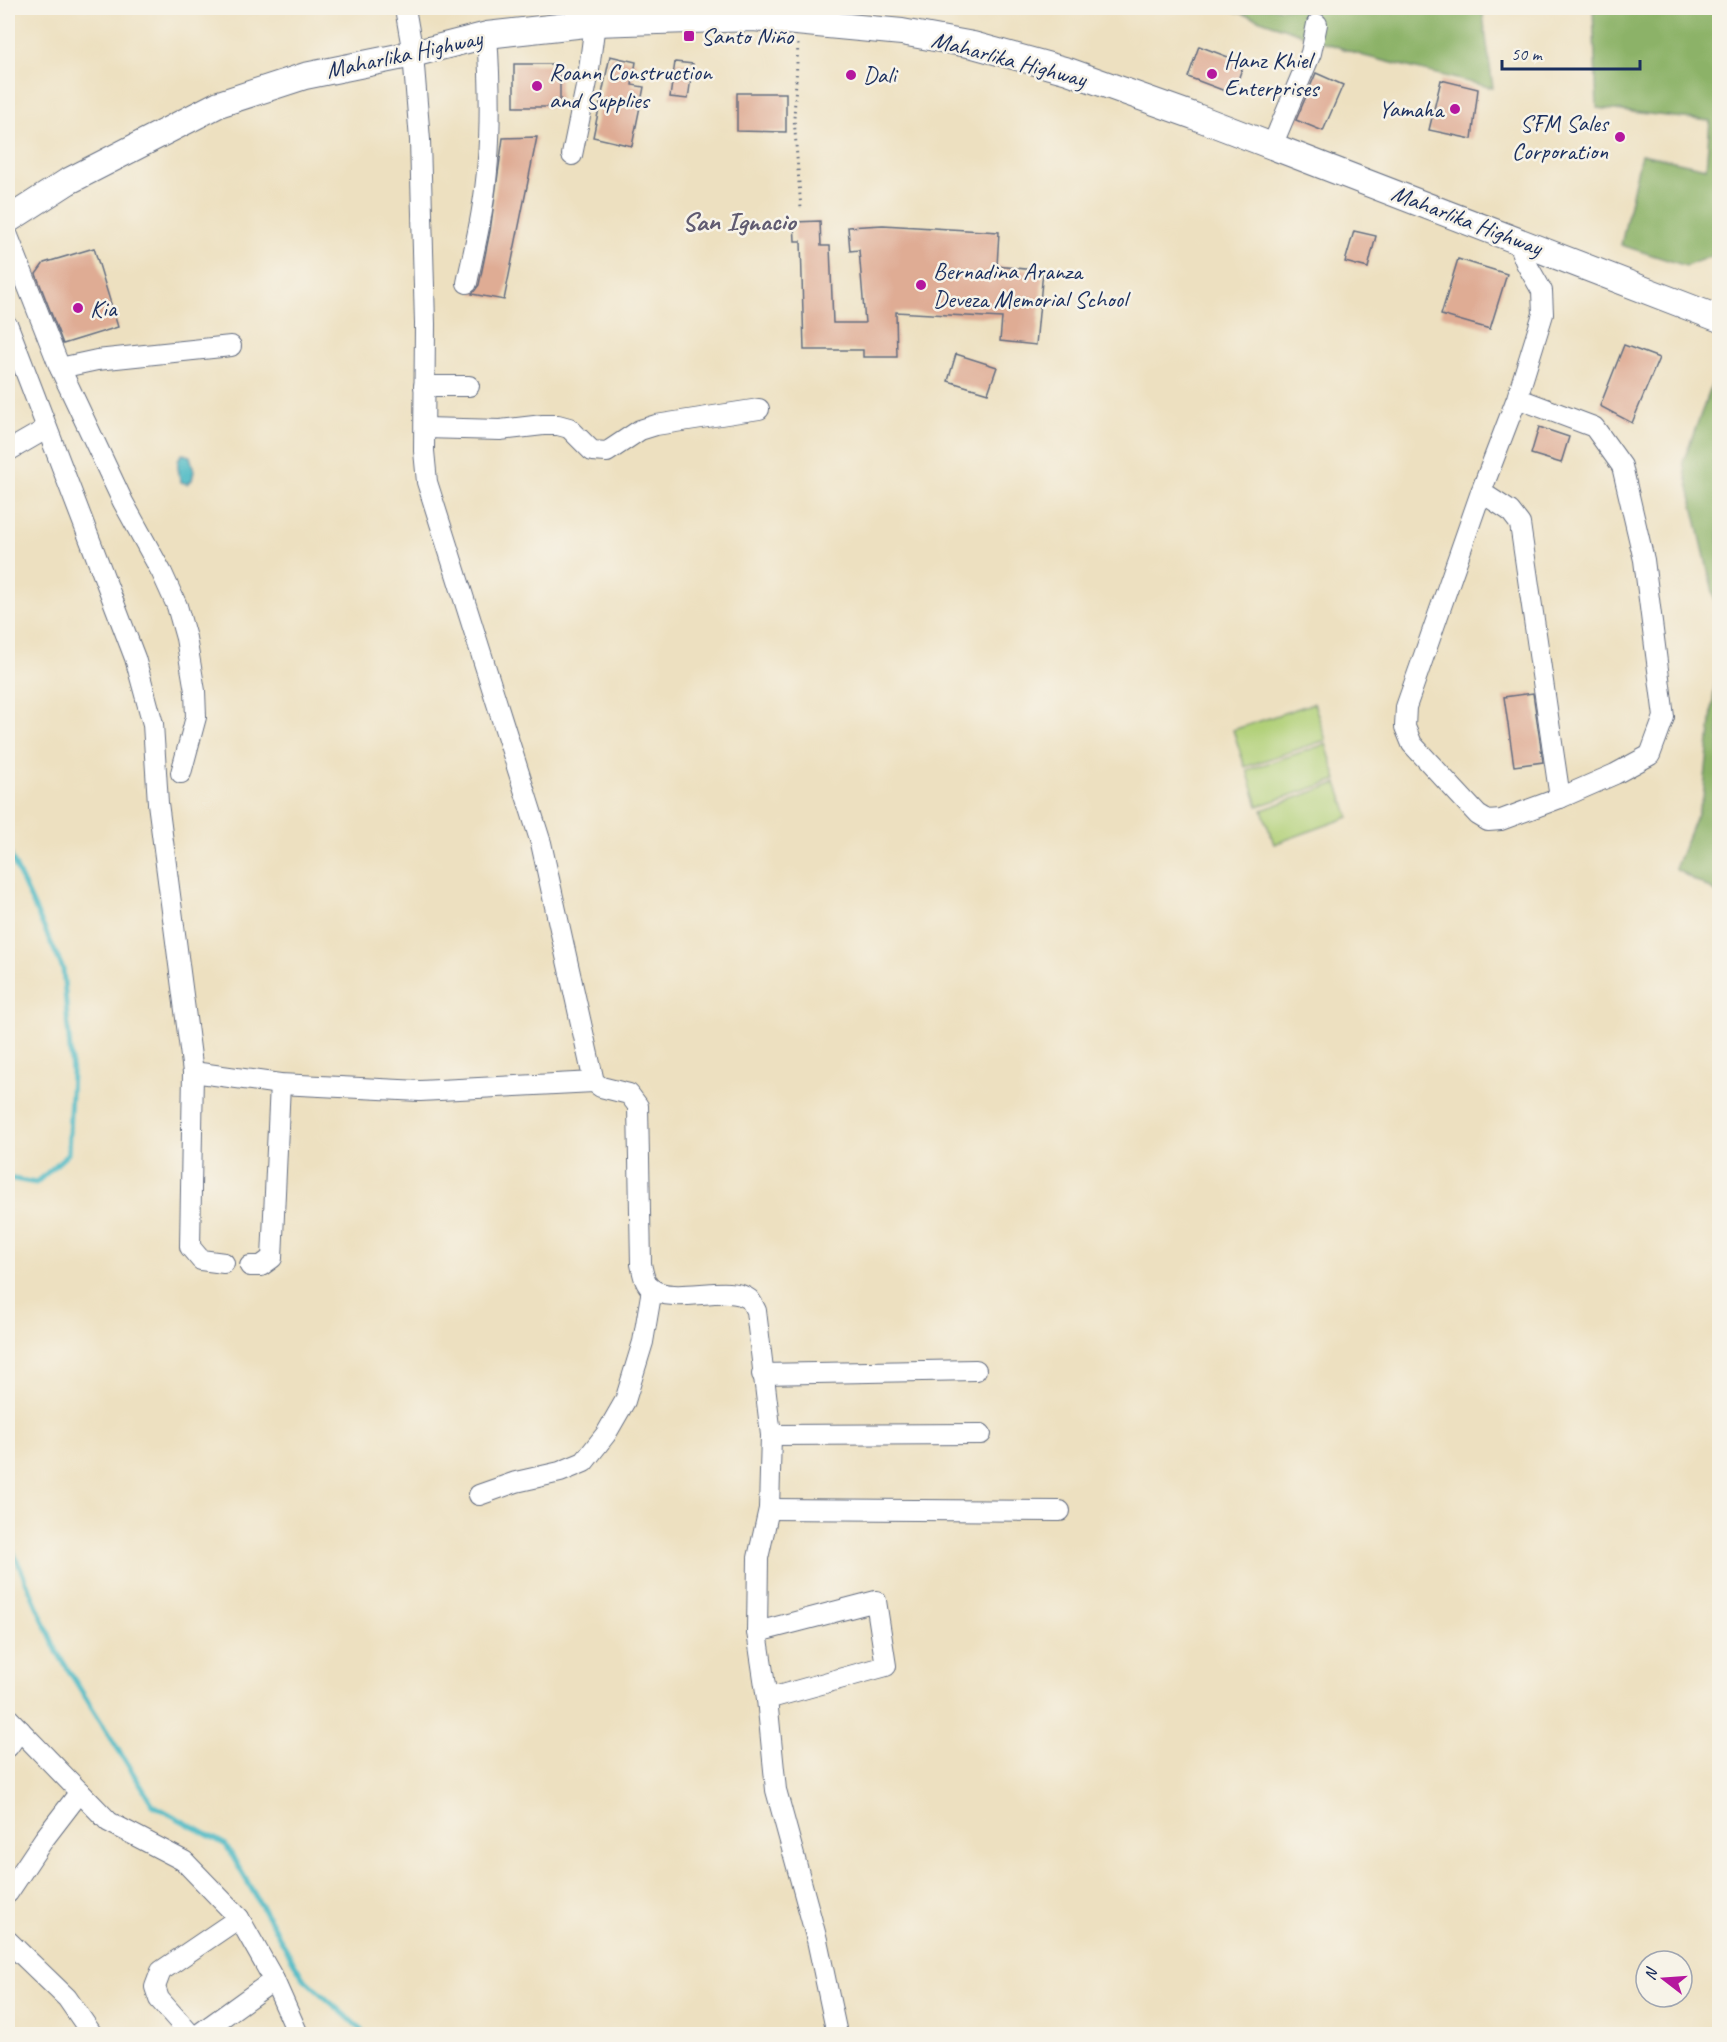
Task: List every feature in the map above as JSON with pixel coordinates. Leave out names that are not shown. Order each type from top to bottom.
[{"type":"main road","name":"Maharlika Highway","points":[[8,220],[67,182],[219,104],[305,76],[413,54],[487,35],[595,23],[753,18],[802,14],[973,45],[1068,71],[1712,310]]},
{"type":"street","points":[[405,8],[413,54],[420,140],[424,428],[427,482],[541,843],[594,1082]]},
{"type":"street","points":[[572,155],[588,77],[595,23]]},
{"type":"street","points":[[1272,146],[1311,53],[1317,24]]},
{"type":"street","points":[[467,283],[482,210],[489,147],[490,83],[487,35]]},
{"type":"street","points":[[8,236],[60,368],[123,502],[162,573],[177,606],[188,649],[196,708],[196,717],[180,773]]},
{"type":"street","points":[[1516,239],[1542,291],[1544,315],[1517,398],[1481,492],[1406,707],[1405,727],[1412,744],[1478,815],[1488,821],[1501,820],[1560,798],[1615,774],[1650,755],[1664,717],[1644,560],[1622,466],[1594,427],[1517,398]]},
{"type":"street","points":[[8,326],[135,658],[153,724],[158,803],[193,1072],[190,1247],[201,1260],[224,1263]]},
{"type":"street","points":[[60,368],[97,360],[231,346]]},
{"type":"street","points":[[424,386],[469,386]]},
{"type":"street","points":[[424,428],[500,430],[558,425],[568,428],[592,451],[607,452],[640,430],[694,418],[759,409]]},
{"type":"street","points":[[8,451],[46,429]]},
{"type":"street","points":[[1481,492],[1510,511],[1520,524],[1560,798]]},
{"type":"street","points":[[193,1072],[280,1084],[420,1091],[594,1082],[602,1087],[629,1094],[638,1106],[641,1264],[644,1279],[652,1289],[671,1295],[736,1293],[750,1300],[756,1311],[771,1435],[769,1509],[758,1558],[757,1632],[767,1699],[776,1790],[817,1940],[837,2034]]},
{"type":"street","points":[[250,1266],[261,1266],[272,1258],[280,1084]]},
{"type":"street","points":[[479,1495],[516,1482],[560,1472],[584,1462],[606,1434],[625,1401],[643,1342],[652,1289]]},
{"type":"street","points":[[762,1374],[976,1370]]},
{"type":"street","points":[[771,1435],[981,1434]]},
{"type":"street","points":[[769,1509],[1060,1510]]},
{"type":"street","points":[[757,1632],[876,1601],[886,1666],[767,1699]]},
{"type":"street","points":[[8,1747],[14,1724]]},
{"type":"street","points":[[14,1724],[109,1822],[184,1862],[239,1918],[274,1980],[298,2034]]},
{"type":"street","points":[[8,1893],[44,1839],[80,1792]]},
{"type":"street","points":[[190,2034],[159,1999],[155,1987],[161,1971],[239,1918]]},
{"type":"street","points":[[8,1941],[67,1998],[92,2034]]},
{"type":"street","points":[[199,2034],[274,1980]]},
{"type":"path","points":[[801,209],[794,118],[802,14]]},
{"type":"green space","points":[[1226,8],[1482,8],[1493,88],[1364,56]]},
{"type":"green space","points":[[1593,8],[1719,8],[1719,253],[1686,266],[1621,245],[1641,154],[1706,168],[1710,121],[1597,108]]},
{"type":"green space","points":[[1715,376],[1720,378],[1719,618],[1683,462]]},
{"type":"green space","points":[[1719,643],[1720,894],[1675,869],[1703,798]]},
{"type":"green space","points":[[1314,703],[1326,740],[1245,767],[1233,730]]},
{"type":"green space","points":[[1326,744],[1337,780],[1258,806],[1247,770]]},
{"type":"green space","points":[[1337,783],[1349,817],[1274,844],[1262,810]]},
{"type":"water","points":[[183,454],[190,456],[194,471],[192,480],[187,484],[181,482],[178,471],[179,459]]},
{"type":"building","points":[[1199,46],[1244,63],[1233,94],[1188,77]]},
{"type":"building","points":[[610,56],[636,62],[632,85],[644,87],[632,146],[593,137]]},
{"type":"building","points":[[675,62],[693,64],[688,99],[670,97]]},
{"type":"building","name":"Roann Construction and Supplies","points":[[514,64],[560,64],[560,107],[514,107]]},
{"type":"building","points":[[1316,73],[1343,85],[1323,131],[1296,120]]},
{"type":"building","name":"Yamaha","points":[[1441,80],[1478,89],[1472,139],[1429,130]]},
{"type":"building","points":[[737,93],[786,93],[786,132],[737,131]]},
{"type":"building","points":[[537,137],[504,300],[472,294],[479,285],[490,231],[503,138]]},
{"type":"building","points":[[820,221],[821,246],[830,246],[833,323],[865,323],[859,250],[850,251],[848,227],[883,225],[999,232],[997,266],[1043,271],[1036,345],[1000,341],[1002,318],[896,312],[897,357],[863,357],[863,350],[804,350],[801,241],[795,241],[794,222]]},
{"type":"building","points":[[1354,231],[1376,236],[1368,268],[1345,262]]},
{"type":"building","name":"Kia","points":[[94,248],[118,327],[63,344],[36,274],[44,263]]},
{"type":"building","points":[[1458,259],[1507,274],[1490,329],[1441,315]]},
{"type":"building","points":[[1624,345],[1659,358],[1632,423],[1600,406]]},
{"type":"building","points":[[956,354],[997,367],[988,393],[948,381]]},
{"type":"building","points":[[1539,427],[1569,437],[1561,463],[1531,454]]},
{"type":"building","points":[[1533,693],[1543,762],[1514,766],[1504,697]]},
{"type":"waterway","points":[[8,656],[10,663],[8,669]]},
{"type":"waterway","points":[[8,850],[63,969],[72,1073],[68,1154],[36,1183],[8,1178]]},
{"type":"waterway","points":[[8,1540],[57,1652],[153,1805],[226,1845],[303,1978],[366,2034]]},
{"type":"place","name":"Santo Niño","points":[[689,36]]},
{"type":"place","name":"Hanz Khiel Enterprises","points":[[1212,74]]},
{"type":"place","name":"Dali","points":[[851,75]]},
{"type":"place","name":"Roann Construction and Supplies","points":[[537,86]]},
{"type":"place","name":"Yamaha","points":[[1455,109]]},
{"type":"place","name":"SFM Sales Corporation","points":[[1620,137]]},
{"type":"place","name":"Bernadina Aranza Deveza Memorial School","points":[[921,285]]},
{"type":"place","name":"Kia","points":[[78,308]]},
{"type":"district","name":"San Ignacio","points":[[739,221]]}]
